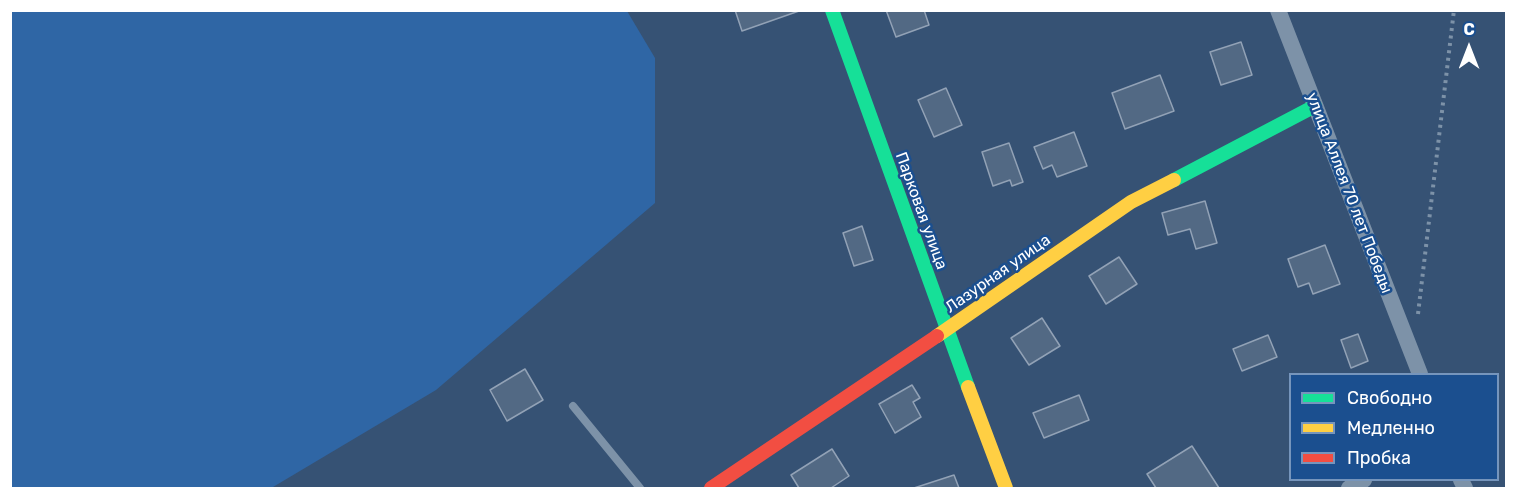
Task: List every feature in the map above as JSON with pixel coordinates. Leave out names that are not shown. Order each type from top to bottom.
[{"type":"street","name":"улица Аллея 70 лет Победы","points":[[1278,10],[1419,373]]},
{"type":"street","name":"Парковая улица","points":[[834,11],[946,330],[1006,489]]},
{"type":"street","name":"Лазурная улица","points":[[711,489],[1131,202],[1316,106]]},
{"type":"street","points":[[1349,489],[1362,481]]},
{"type":"lane","points":[[573,406],[640,489]]},
{"type":"path","points":[[1417,322],[1454,10]]},
{"type":"shaded area","points":[[10,11],[627,11],[655,58],[655,203],[436,390],[273,487],[11,488]]},
{"type":"building","points":[[735,10],[799,10],[799,11],[742,31]]},
{"type":"building","points":[[886,10],[924,10],[929,25],[896,37]]},
{"type":"building","points":[[1241,42],[1252,75],[1221,85],[1210,52]]},
{"type":"building","points":[[1160,75],[1174,111],[1125,129],[1112,93]]},
{"type":"building","points":[[946,88],[962,125],[934,137],[918,100]]},
{"type":"building","points":[[1074,132],[1087,166],[1057,177],[1052,165],[1043,169],[1034,147]]},
{"type":"building","points":[[1009,143],[1023,182],[1012,186],[1010,180],[993,186],[982,152]]},
{"type":"building","points":[[1205,201],[1217,243],[1196,249],[1190,229],[1168,235],[1162,213]]},
{"type":"building","points":[[862,226],[873,260],[854,266],[843,233]]},
{"type":"building","points":[[1325,245],[1340,284],[1313,294],[1309,283],[1298,287],[1288,259]]},
{"type":"building","points":[[1119,257],[1137,284],[1106,304],[1089,276]]},
{"type":"building","points":[[1042,318],[1060,346],[1029,365],[1011,338]]},
{"type":"building","points":[[1358,334],[1368,361],[1351,368],[1341,340]]},
{"type":"building","points":[[1268,335],[1277,357],[1242,371],[1233,349]]},
{"type":"building","points":[[525,369],[543,400],[507,421],[490,390]]},
{"type":"building","points":[[912,385],[920,398],[913,402],[921,417],[895,433],[879,404]]},
{"type":"building","points":[[1079,395],[1089,420],[1044,438],[1033,413]]},
{"type":"building","points":[[1192,446],[1219,488],[1156,488],[1147,474]]},
{"type":"building","points":[[832,449],[849,476],[831,488],[799,488],[791,475]]},
{"type":"building","points":[[954,475],[959,488],[914,488]]},
{"type":"traffic: fast","points":[[832,10],[968,387]]},
{"type":"traffic: fast","points":[[1174,180],[1315,106]]},
{"type":"traffic: slow","points":[[937,336],[1131,202],[1174,180]]},
{"type":"traffic: slow","points":[[968,387],[1006,488]]},
{"type":"traffic: jam","points":[[711,488],[937,336]]}]
